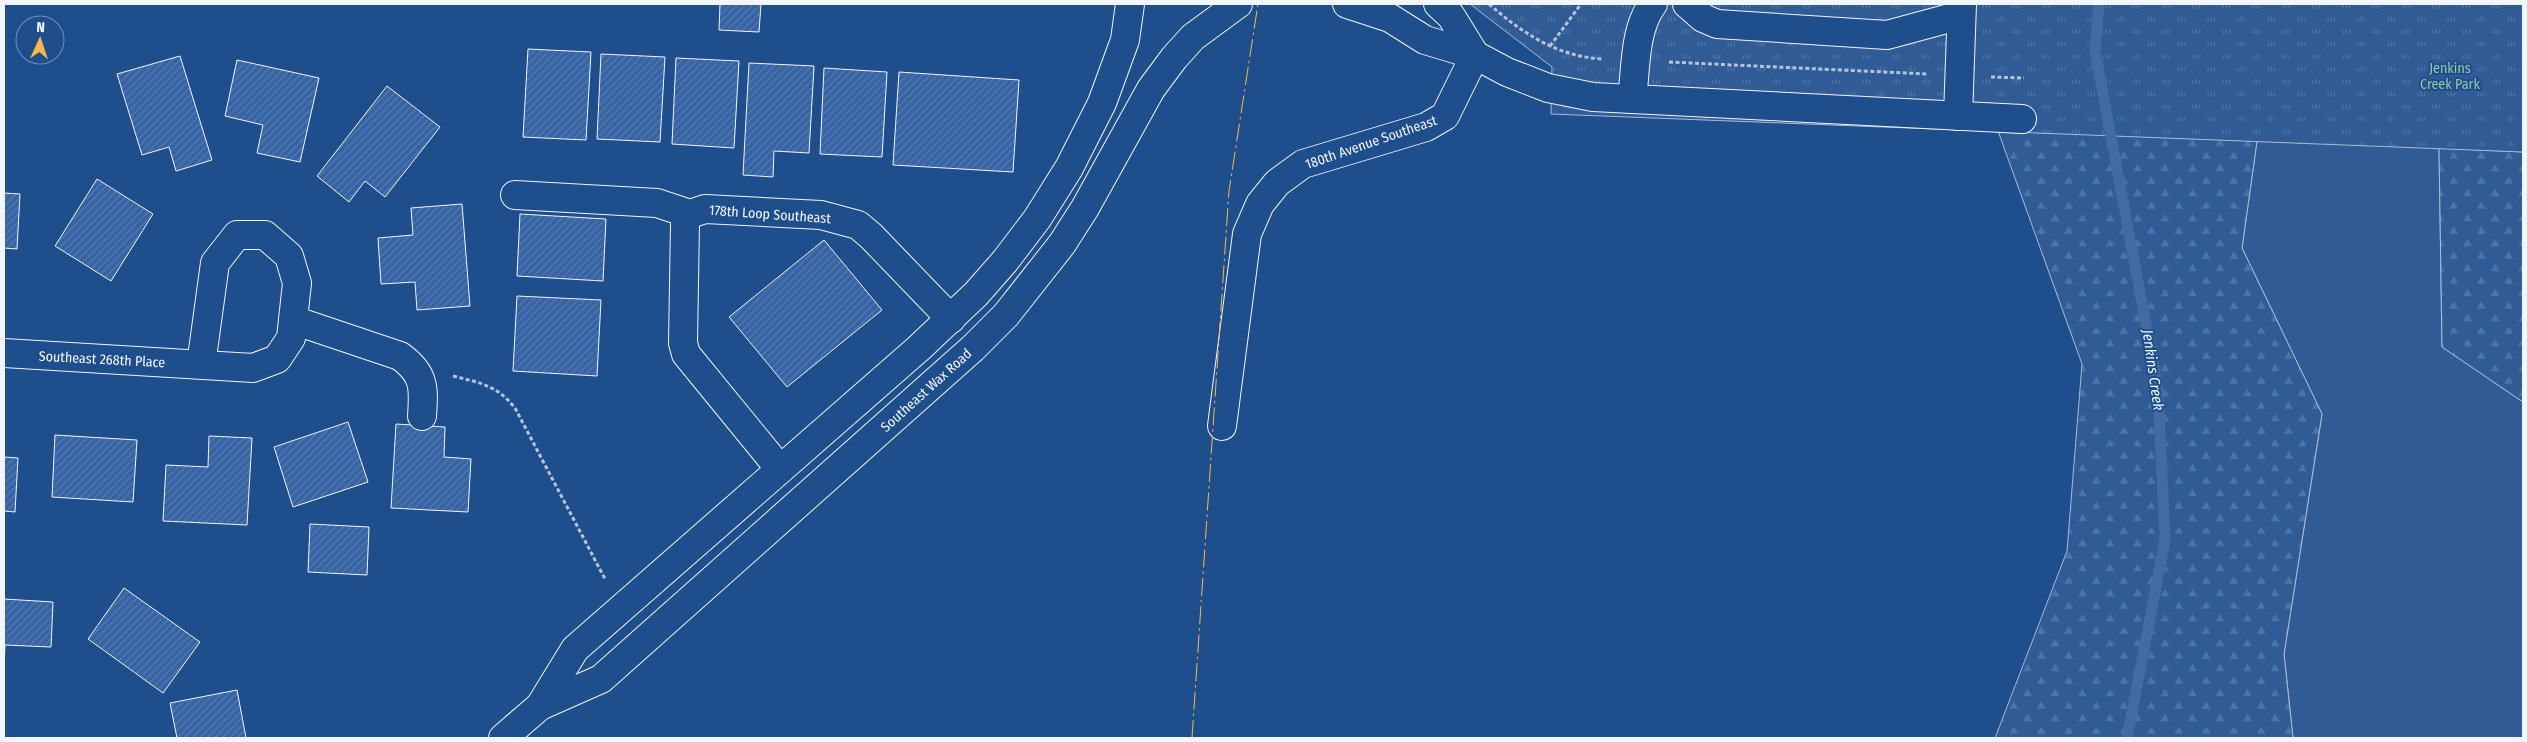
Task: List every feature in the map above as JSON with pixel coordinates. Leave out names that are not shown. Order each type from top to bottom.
[{"type":"street","name":"Southeast Wax Road","points":[[504,738],[540,706],[575,649],[951,319],[1006,261],[1037,219],[1068,168],[1102,103],[1116,70],[1125,40],[1130,4]]},
{"type":"street","name":"Southeast Wax Road","points":[[540,706],[601,679],[974,348],[1038,278],[1062,244],[1085,208],[1150,89],[1193,37],[1238,4]]},
{"type":"street","points":[[1347,4],[1390,18],[1425,40],[1475,55],[1507,72],[1548,88],[1593,97],[2022,119]]},
{"type":"street","points":[[1438,4],[1451,16],[1475,55]]},
{"type":"street","points":[[1632,99],[1640,35],[1645,15],[1653,4]]},
{"type":"street","points":[[1688,4],[1703,18],[1717,24],[1887,36],[1962,10],[1958,116]]},
{"type":"street","name":"180th Avenue Southeast","points":[[1222,426],[1247,234],[1260,204],[1277,183],[1303,164],[1426,126],[1446,116],[1475,55]]},
{"type":"street","points":[[515,195],[657,203],[690,214]]},
{"type":"street","name":"178th Loop Southeast","points":[[780,469],[686,354],[683,343],[685,223],[690,214],[705,209],[821,216],[858,225],[871,236],[951,319]]},
{"type":"street","name":"Southeast 268th Place","points":[[4,353],[253,368],[277,360],[291,338],[297,283],[289,256],[265,235],[237,235],[215,263],[201,364]]},
{"type":"street","points":[[293,320],[400,356],[411,364],[421,377],[424,394],[422,416]]},
{"type":"path","points":[[1550,46],[1581,4]]},
{"type":"path","points":[[411,364],[491,386],[505,396],[515,408],[621,608]]},
{"type":"shaded area","points":[[2257,141],[2439,148],[2442,347],[2523,402],[2523,738],[2293,738],[2284,654],[2322,414],[2242,248]]},
{"type":"green space","name":"Jenkins Creek Park","points":[[1470,4],[2523,4],[2523,152],[1551,114],[1552,67]]},
{"type":"green space","points":[[1998,131],[2257,141],[2242,248],[2322,414],[2284,654],[2293,738],[1995,738],[2067,551],[2082,364]]},
{"type":"green space","points":[[2439,148],[2523,152],[2523,402],[2442,347]]},
{"type":"building","points":[[720,4],[761,4],[759,32],[719,30]]},
{"type":"building","points":[[528,49],[591,52],[586,140],[523,137]]},
{"type":"building","points":[[601,54],[665,57],[660,142],[597,139]]},
{"type":"building","points":[[180,56],[212,160],[176,171],[169,147],[142,155],[117,74]]},
{"type":"building","points":[[676,58],[739,61],[734,148],[672,144]]},
{"type":"building","points":[[237,60],[319,78],[300,162],[257,153],[263,125],[225,116]]},
{"type":"building","points":[[749,63],[814,66],[809,153],[774,151],[773,177],[743,175]]},
{"type":"building","points":[[824,68],[887,72],[882,157],[820,154]]},
{"type":"building","points":[[899,72],[1019,80],[1013,172],[893,165]]},
{"type":"building","points":[[387,86],[440,127],[385,197],[365,181],[349,202],[317,176]]},
{"type":"building","points":[[97,179],[153,214],[111,281],[55,246]]},
{"type":"building","points":[[4,193],[20,194],[17,249],[4,248]]},
{"type":"building","points":[[462,204],[470,306],[417,310],[415,282],[381,284],[378,238],[413,235],[411,208]]},
{"type":"building","points":[[520,214],[606,219],[603,281],[517,276]]},
{"type":"building","points":[[824,240],[882,310],[787,387],[729,317]]},
{"type":"building","points":[[517,296],[601,300],[597,376],[513,371]]},
{"type":"building","points":[[348,422],[368,482],[293,507],[274,447]]},
{"type":"building","points":[[396,424],[445,427],[444,457],[471,459],[468,512],[391,508]]},
{"type":"building","points":[[55,435],[137,440],[133,502],[52,497]]},
{"type":"building","points":[[209,436],[252,438],[247,525],[163,521],[166,465],[208,467]]},
{"type":"building","points":[[4,457],[18,458],[15,512],[4,511]]},
{"type":"building","points":[[310,524],[369,527],[367,575],[308,572]]},
{"type":"building","points":[[124,588],[200,642],[163,693],[88,639]]},
{"type":"building","points":[[4,599],[53,602],[51,647],[5,645],[4,668]]},
{"type":"building","points":[[237,690],[246,738],[177,738],[170,703]]},
{"type":"waterway","name":"Jenkins Creek","points":[[2099,4],[2095,51],[2158,389],[2165,540],[2127,738]]},
{"type":"power","points":[[1192,738],[1229,191],[1258,4]]}]
